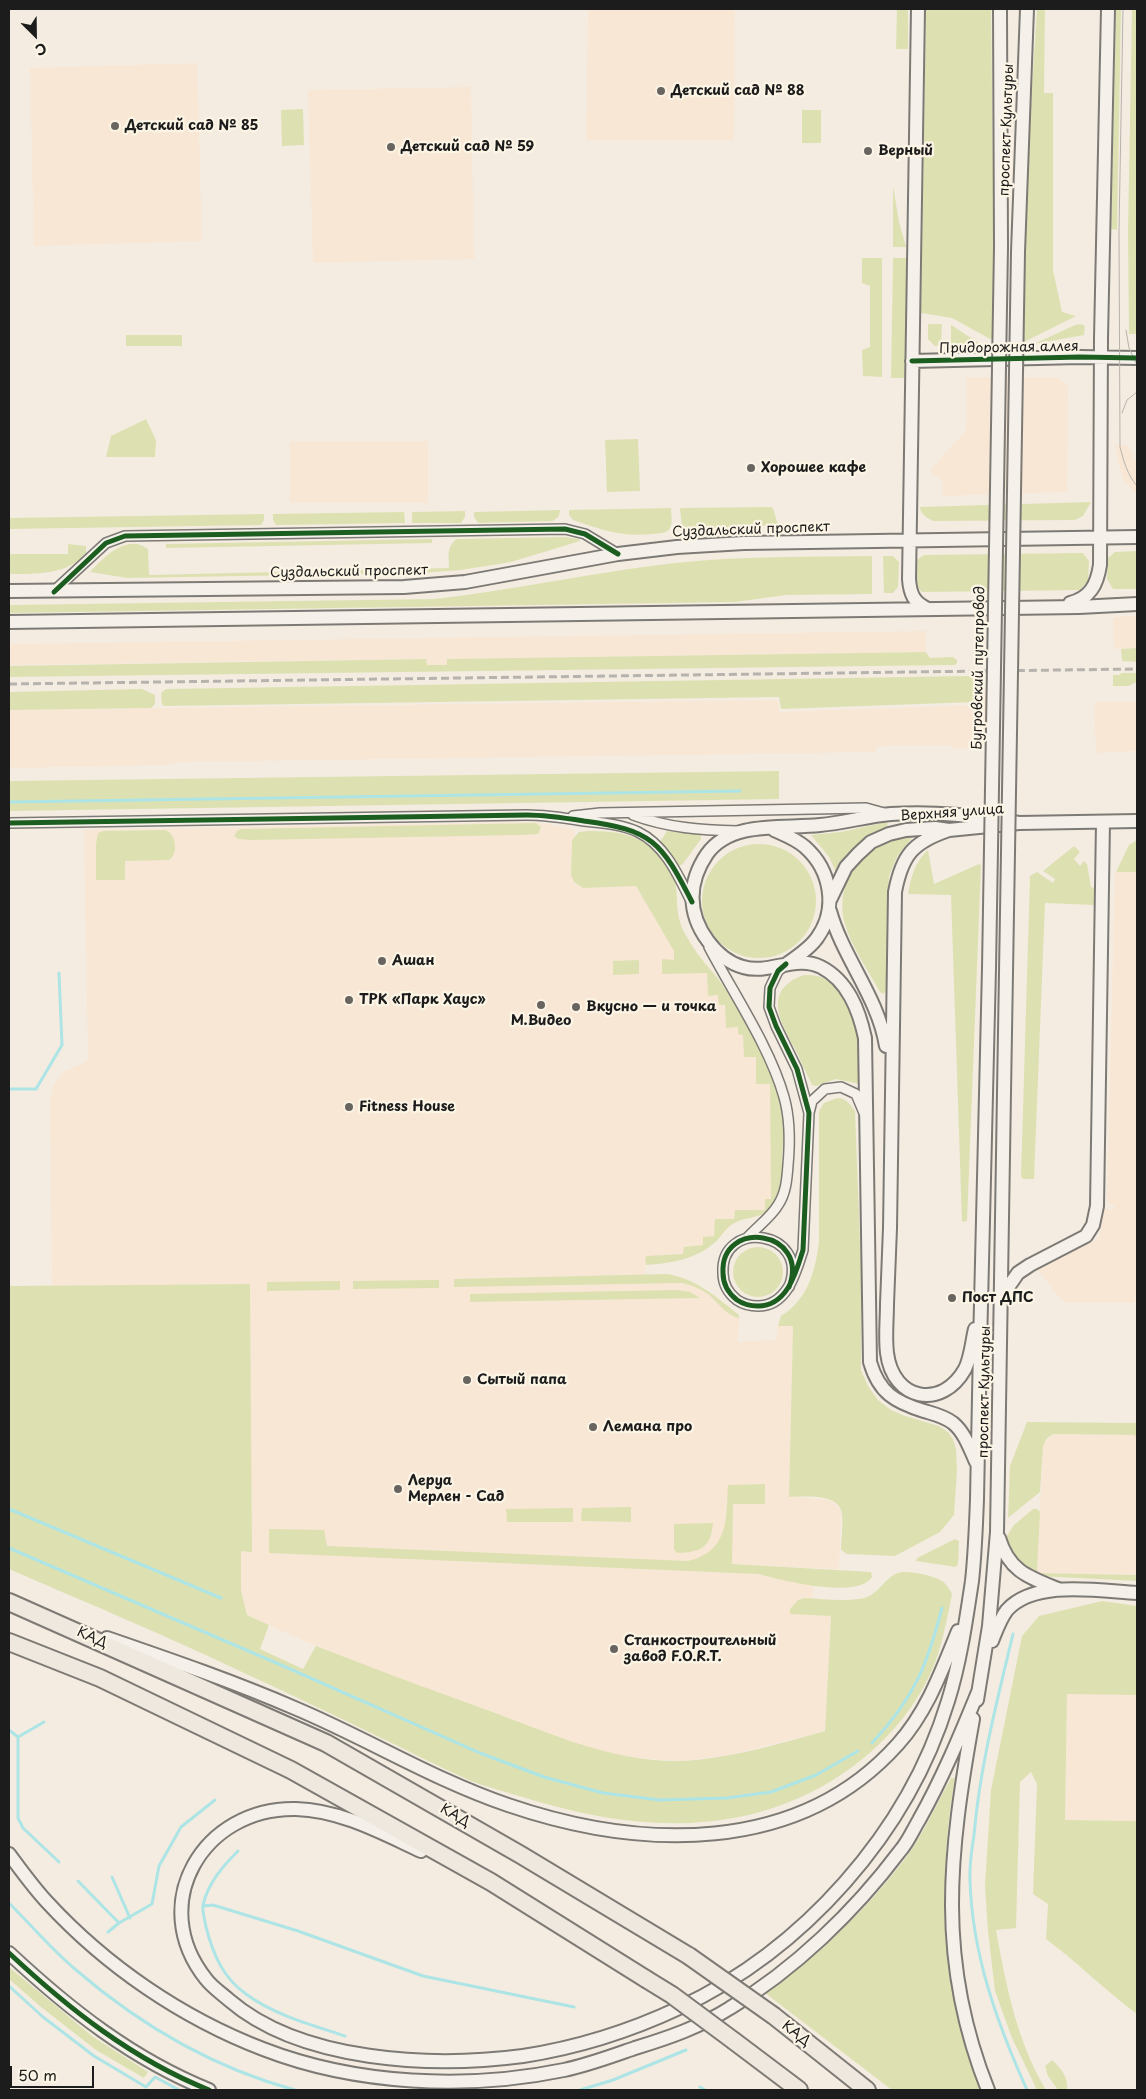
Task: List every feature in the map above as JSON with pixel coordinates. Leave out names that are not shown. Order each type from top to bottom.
[{"type":"highway","name":"КАД","points":[[9,1602],[326,1743],[522,1855],[689,1956],[774,2016],[867,2090]]},
{"type":"highway","points":[[9,1642],[100,1678],[291,1770],[491,1882],[672,1994],[799,2090]]},
{"type":"main road","points":[[918,9],[908,579],[915,601],[928,609]]},
{"type":"main road","name":"проспект Культуры","points":[[1000,9],[1001,247]]},
{"type":"main road","name":"проспект Культуры","points":[[978,1692],[989,1626],[997,1532],[1018,252],[1027,9]]},
{"type":"main road","points":[[1052,607],[1087,596],[1098,575],[1108,10]]},
{"type":"main road","name":"Бугровский путепровод","points":[[987,1090],[1001,247]]},
{"type":"main road","name":"Придорожная аллея","points":[[912,361],[1137,358]]},
{"type":"main road","name":"Суздальский проспект","points":[[9,591],[404,587],[465,582],[618,554],[744,542],[1137,537]]},
{"type":"main road","points":[[9,622],[928,609],[1137,604]]},
{"type":"main road","name":"Верхняя улица","points":[[770,828],[822,825],[891,814],[965,814],[1019,824]]},
{"type":"main road","name":"Верхняя улица","points":[[830,906],[846,867],[871,842],[889,834],[906,830],[935,828],[949,830],[1019,824],[1137,821]]},
{"type":"main road","points":[[1002,1296],[1018,1273],[1030,1265],[1077,1242],[1086,1236],[1093,1225],[1096,1206],[1103,822]]},
{"type":"main road","points":[[891,1073],[884,1031],[877,1012],[840,942],[830,906],[827,881],[818,864],[805,847],[789,836],[770,828],[754,828],[740,831],[723,839],[709,851],[699,866],[693,884],[692,902],[694,916],[699,929],[711,946],[725,960],[744,968],[766,969],[803,962],[820,966],[837,978],[845,987],[861,1021],[865,1038],[868,1344],[870,1362],[875,1379],[887,1394],[898,1402],[952,1422],[961,1432],[978,1466]]},
{"type":"main road","points":[[949,830],[918,843],[906,859],[898,875],[895,892],[890,1224],[885,1339],[889,1368],[900,1385],[924,1396],[952,1385],[965,1369],[981,1310]]},
{"type":"main road","points":[[786,964],[803,952],[817,938],[830,906]]},
{"type":"main road","name":"проспект Культуры","points":[[967,1608],[973,1575],[978,1466],[987,1090]]},
{"type":"main road","points":[[997,1532],[1004,1553],[1011,1564],[1022,1574],[1058,1589]]},
{"type":"main road","points":[[982,1669],[998,1625],[1008,1609],[1023,1599],[1039,1592],[1058,1589],[1137,1593]]},
{"type":"main road","points":[[45,1617],[172,1660],[299,1709],[421,1769],[508,1805],[608,1830],[660,1836],[689,1836],[727,1833],[775,1822],[829,1799],[871,1771],[899,1743],[915,1721],[933,1690],[967,1608]]},
{"type":"main road","points":[[491,1882],[355,1822],[328,1813],[302,1809],[278,1809],[253,1814],[230,1826],[211,1840],[195,1862],[184,1886],[181,1920],[189,1952],[207,1981],[240,2010],[270,2027],[338,2050],[372,2056],[419,2059],[498,2058],[562,2048],[600,2038],[680,2008],[763,1957],[822,1905],[852,1874],[892,1818],[932,1744],[948,1700],[967,1608]]},
{"type":"main road","points":[[9,1854],[46,1901],[113,1964],[186,2012],[262,2049],[335,2071],[371,2077],[449,2082],[491,2080],[566,2069],[686,2032],[731,2008],[790,1967],[846,1914],[902,1850],[948,1766],[978,1692]]},
{"type":"main road","points":[[978,1692],[957,1812],[950,1896],[958,1988],[976,2061],[988,2090]]},
{"type":"main road","points":[[9,1954],[47,1989],[93,2026],[144,2060],[209,2090]]},
{"type":"street","points":[[54,592],[106,543],[125,536],[565,529],[585,534],[618,554]]},
{"type":"street","points":[[560,818],[600,813],[866,808],[891,814]]},
{"type":"street","points":[[628,813],[662,825],[698,830],[740,831]]},
{"type":"street","points":[[9,823],[527,814],[619,826],[638,832],[667,857],[692,902]]},
{"type":"street","points":[[699,929],[774,1070],[784,1097],[788,1117],[789,1153],[786,1190],[778,1206],[746,1238],[730,1250],[724,1262],[723,1276],[731,1295],[742,1303],[762,1306],[769,1305],[781,1298],[789,1287],[802,1250],[809,1113],[812,1101],[825,1089],[841,1087],[856,1094],[865,1115]]},
{"type":"street","points":[[786,964],[778,971],[770,988],[769,1007],[797,1069],[809,1113]]},
{"type":"street","points":[[746,1238],[767,1238],[784,1248],[792,1267],[789,1287]]},
{"type":"shaded area","name":"Детский сад № 88","points":[[588,9],[735,9],[734,140],[586,140]]},
{"type":"shaded area","name":"Детский сад № 85","points":[[197,63],[202,241],[34,246],[30,68]]},
{"type":"shaded area","name":"Детский сад № 59","points":[[471,87],[474,259],[313,263],[308,90]]},
{"type":"shaded area","points":[[967,377],[1057,377],[1068,387],[1067,492],[943,496],[942,479],[930,471],[966,430]]},
{"type":"shaded area","points":[[290,441],[428,441],[428,503],[290,503]]},
{"type":"shaded area","points":[[1115,445],[1127,445],[1137,463],[1137,495],[1124,481]]},
{"type":"shaded area","points":[[1137,616],[1137,648],[1114,649],[1113,617]]},
{"type":"shaded area","points":[[926,631],[926,652],[447,659],[447,665],[426,665],[426,659],[9,665],[9,644]]},
{"type":"shaded area","points":[[975,691],[990,691],[990,748],[953,749],[953,745],[876,746],[876,752],[180,762],[167,765],[9,768],[9,710],[778,700],[779,712],[974,705]]},
{"type":"shaded area","points":[[1094,702],[1137,702],[1137,751],[1096,753]]},
{"type":"shaded area","points":[[536,822],[575,830],[575,885],[636,883],[714,973],[752,1034],[773,1081],[782,1191],[764,1215],[743,1219],[730,1226],[713,1244],[695,1255],[675,1262],[646,1265],[645,1274],[668,1274],[685,1278],[716,1296],[739,1315],[738,1342],[776,1340],[778,1326],[793,1326],[789,1496],[830,1500],[841,1510],[839,1569],[730,1565],[729,1572],[758,1574],[813,1586],[812,1615],[831,1616],[825,1731],[729,1755],[680,1761],[623,1757],[570,1742],[409,1683],[316,1646],[247,1615],[241,1590],[241,1551],[251,1552],[250,1284],[52,1286],[50,1100],[54,1084],[65,1071],[88,1061],[84,830]]},
{"type":"shaded area","points":[[1115,872],[1137,872],[1137,1265],[1135,1303],[1064,1303],[1038,1270],[1099,1238],[1104,1209],[1117,1209],[1107,1201]]},
{"type":"shaded area","points":[[1054,1434],[1134,1435],[1137,1438],[1137,1575],[1037,1573],[1043,1447],[1044,1441]]},
{"type":"shaded area","points":[[1067,1693],[1137,1695],[1137,1821],[1065,1820]]},
{"type":"green space","points":[[897,9],[908,9],[908,49],[896,49]]},
{"type":"green space","points":[[926,9],[991,9],[994,253],[992,340],[952,318],[921,313]]},
{"type":"green space","points":[[1037,9],[1045,9],[1044,93],[1053,93],[1053,270],[1062,312],[1076,316],[1024,342],[1024,219]]},
{"type":"green space","points":[[1116,9],[1121,9],[1117,230],[1111,229]]},
{"type":"green space","points":[[1132,9],[1137,9],[1137,334],[1129,334],[1128,230]]},
{"type":"green space","points":[[303,109],[304,145],[282,146],[281,110]]},
{"type":"green space","points":[[802,110],[821,110],[821,143],[802,143]]},
{"type":"green space","points":[[893,186],[899,222],[906,247],[893,247]]},
{"type":"green space","points":[[862,258],[882,258],[882,377],[863,376],[862,350],[870,347],[870,286],[862,283]]},
{"type":"green space","points":[[893,258],[907,258],[905,378],[891,378]]},
{"type":"green space","points":[[928,324],[942,324],[941,345],[935,346],[928,339]]},
{"type":"green space","points":[[1081,324],[1085,326],[1084,335],[1034,344],[1075,325]]},
{"type":"green space","points":[[951,325],[982,345],[951,345]]},
{"type":"green space","points":[[126,335],[182,335],[182,346],[126,346]]},
{"type":"green space","points":[[146,419],[156,440],[155,457],[106,457],[111,436]]},
{"type":"green space","points":[[638,439],[640,491],[607,492],[605,440]]},
{"type":"green space","points":[[1091,502],[1083,516],[1075,520],[933,521],[926,517],[920,509],[920,507]]},
{"type":"green space","points":[[671,508],[671,526],[669,530],[663,533],[641,535],[612,532],[593,527],[573,520],[569,515],[569,510]]},
{"type":"green space","points":[[680,508],[773,508],[778,525],[685,530],[682,528]]},
{"type":"green space","points":[[560,510],[559,516],[553,521],[478,523],[474,517],[474,512]]},
{"type":"green space","points":[[465,511],[465,517],[461,523],[412,523],[412,512]]},
{"type":"green space","points":[[404,512],[405,523],[276,525],[273,520],[273,514]]},
{"type":"green space","points":[[264,514],[264,520],[261,525],[9,529],[9,518]]},
{"type":"green space","points":[[565,537],[579,539],[580,541],[511,562],[461,570],[421,573],[127,578],[90,572],[116,549],[132,544],[148,549],[149,575],[449,568],[450,548],[457,539]]},
{"type":"green space","points":[[432,539],[432,543],[166,548],[166,544]]},
{"type":"green space","points":[[68,544],[86,546],[86,554],[78,561],[60,570],[9,574],[9,554],[68,554]]},
{"type":"green space","points":[[1137,551],[1137,589],[1113,589],[1107,579],[1108,558],[1115,552]]},
{"type":"green space","points":[[1083,553],[1089,561],[1088,581],[1080,590],[922,592],[917,582],[917,560],[924,555]]},
{"type":"green space","points":[[872,556],[872,594],[786,595],[735,602],[9,613],[9,605],[435,599],[675,563],[748,558]]},
{"type":"green space","points":[[883,556],[893,556],[899,562],[898,587],[893,593],[884,593]]},
{"type":"green space","points":[[1137,648],[1137,662],[1122,661],[1121,649]]},
{"type":"green space","points":[[926,652],[930,658],[953,657],[957,660],[957,663],[955,665],[9,677],[9,666],[426,659],[427,665],[447,665],[447,659]]},
{"type":"green space","points":[[1121,673],[1137,673],[1137,682],[1128,686],[1113,686],[1113,675],[1120,675]]},
{"type":"green space","points":[[974,677],[974,702],[781,709],[779,697],[164,706],[161,693],[166,689]]},
{"type":"green space","points":[[142,689],[155,695],[155,704],[151,708],[9,710],[9,692]]},
{"type":"green space","points":[[779,771],[779,799],[9,811],[9,781]]},
{"type":"green space","points":[[887,822],[888,828],[837,874],[829,857],[811,835],[841,832]]},
{"type":"green space","points":[[536,823],[541,827],[538,834],[522,835],[251,840],[238,839],[234,836],[241,829]]},
{"type":"green space","points":[[165,830],[172,835],[175,844],[174,853],[169,860],[125,861],[125,880],[96,880],[96,844],[98,833],[103,831]]},
{"type":"green space","points":[[667,831],[701,835],[701,839],[682,865],[678,865],[660,842]]},
{"type":"green space","points":[[579,832],[617,833],[634,838],[651,848],[667,864],[675,881],[681,925],[693,948],[722,984],[749,1028],[774,1079],[783,1109],[782,1184],[776,1203],[768,1212],[731,1225],[715,1242],[698,1254],[673,1262],[646,1265],[645,1258],[647,1256],[683,1254],[684,1247],[703,1245],[703,1237],[714,1236],[715,1219],[734,1219],[735,1210],[765,1210],[765,1199],[771,1199],[770,1084],[756,1084],[756,1057],[744,1057],[743,1035],[738,1034],[738,1027],[726,1028],[725,1005],[719,1005],[718,995],[708,996],[707,973],[662,974],[662,959],[674,960],[674,951],[636,886],[583,888],[574,882],[571,875],[572,840]]},
{"type":"green space","points":[[911,835],[912,838],[897,857],[889,876],[886,991],[883,994],[861,959],[848,933],[843,914],[844,891],[852,870],[865,853],[883,842]]},
{"type":"green space","points":[[1137,840],[1137,872],[1116,872],[1129,845]]},
{"type":"green space","points":[[759,844],[781,848],[800,860],[812,879],[816,901],[812,923],[800,942],[781,954],[759,958],[737,954],[718,942],[706,923],[702,901],[706,879],[718,860],[737,848]]},
{"type":"green space","points":[[1074,846],[1080,852],[1074,859],[1080,866],[1084,861],[1087,864],[1091,887],[1094,888],[1094,905],[1045,903],[1034,1179],[1023,1179],[1021,1176],[1030,876],[1037,872],[1053,883],[1055,879],[1043,871]]},
{"type":"green space","points":[[928,850],[934,884],[979,864],[981,865],[967,1221],[962,1222],[951,895],[908,894],[914,870]]},
{"type":"green space","points":[[639,960],[639,974],[613,975],[613,961]]},
{"type":"green space","points":[[804,975],[818,976],[826,980],[839,992],[844,1001],[854,1021],[859,1041],[860,1084],[836,1079],[816,1086],[812,1085],[784,1028],[778,1007],[783,989],[791,981]]},
{"type":"green space","points":[[837,1098],[845,1100],[855,1111],[861,1269],[861,1370],[868,1386],[878,1400],[891,1410],[905,1416],[939,1426],[948,1432],[953,1439],[956,1449],[957,1471],[954,1515],[940,1532],[895,1556],[847,1554],[841,1550],[842,1519],[841,1510],[838,1505],[826,1498],[789,1497],[793,1326],[778,1326],[781,1316],[804,1293],[815,1264],[819,1242],[819,1111],[824,1103]]},
{"type":"green space","points":[[758,1247],[767,1249],[778,1258],[783,1272],[781,1281],[772,1292],[758,1297],[749,1295],[738,1286],[733,1272],[735,1263],[744,1252]]},
{"type":"green space","points":[[668,1274],[688,1280],[706,1290],[739,1315],[739,1318],[726,1311],[705,1292],[682,1283],[454,1287],[454,1279]]},
{"type":"green space","points":[[439,1280],[439,1288],[353,1289],[353,1281]]},
{"type":"green space","points":[[340,1281],[340,1290],[267,1291],[267,1282]]},
{"type":"green space","points":[[250,1284],[252,1552],[241,1551],[241,1590],[247,1615],[269,1625],[260,1649],[303,1669],[316,1646],[581,1744],[630,1757],[654,1760],[698,1760],[753,1750],[825,1731],[831,1616],[790,1614],[790,1609],[798,1600],[805,1598],[842,1600],[864,1598],[874,1593],[893,1575],[908,1572],[940,1580],[952,1594],[938,1654],[930,1675],[907,1713],[877,1747],[842,1775],[786,1803],[749,1815],[711,1821],[672,1823],[595,1816],[557,1807],[471,1781],[215,1659],[9,1569],[9,1286]]},
{"type":"green space","points":[[677,1290],[690,1292],[700,1298],[470,1302],[470,1294]]},
{"type":"green space","points":[[1027,1422],[1137,1423],[1137,1438],[1134,1435],[1054,1434],[1050,1436],[1043,1447],[1040,1492],[1008,1518],[1010,1466]]},
{"type":"green space","points":[[765,1484],[765,1504],[733,1504],[732,1564],[871,1572],[872,1577],[864,1584],[835,1588],[800,1584],[758,1574],[269,1553],[269,1529],[324,1530],[327,1546],[688,1561],[711,1550],[718,1542],[725,1522],[728,1485]]},
{"type":"green space","points":[[631,1507],[631,1522],[581,1521],[582,1508]]},
{"type":"green space","points":[[573,1508],[573,1522],[507,1522],[506,1509]]},
{"type":"green space","points":[[1033,1509],[1037,1509],[1040,1512],[1037,1573],[1137,1575],[1137,1581],[1039,1576],[1027,1569],[1010,1550],[1006,1537],[1014,1525]]},
{"type":"green space","points":[[713,1523],[710,1538],[704,1547],[693,1551],[677,1553],[674,1549],[674,1524]]},
{"type":"green space","points":[[955,1539],[959,1541],[958,1564],[956,1567],[916,1561],[917,1558]]},
{"type":"green space","points":[[1102,1601],[1137,1606],[1137,1695],[1067,1694],[1065,1820],[1137,1821],[1137,2014],[1046,1939],[1048,1904],[1033,1894],[1037,1784],[1031,1772],[1020,1782],[1016,1928],[996,1930],[1004,1971],[1020,2033],[1036,2072],[1046,2090],[1037,2090],[1012,2038],[995,1991],[985,1887],[991,1790],[1022,1636],[1039,1616]]},
{"type":"green space","points":[[951,1778],[955,1778],[949,1815],[946,1854],[947,1936],[951,1977],[958,2016],[968,2054],[981,2090],[892,2090],[765,1993],[838,1934],[886,1882],[915,1844]]},
{"type":"green space","points":[[9,1967],[92,2036],[148,2072],[144,2078],[96,2050],[41,2007],[9,1979]]},
{"type":"green space","points":[[1052,2060],[1064,2074],[1067,2081],[1067,2090],[1058,2090],[1048,2076],[1045,2066]]},
{"type":"waterway","points":[[9,802],[740,791]]},
{"type":"waterway","points":[[9,1089],[36,1089],[62,1045],[59,973]]},
{"type":"waterway","points":[[9,1509],[221,1598]]},
{"type":"waterway","points":[[9,1548],[480,1753],[544,1777],[603,1793],[660,1800],[727,1798],[771,1792],[816,1775],[858,1751]]},
{"type":"waterway","points":[[872,1743],[909,1696],[931,1647],[942,1608]]},
{"type":"waterway","points":[[1013,1634],[980,1784],[970,1874],[976,1935],[988,1988],[996,2014],[1027,2090]]},
{"type":"waterway","points":[[44,1722],[18,1737],[18,1818],[23,1828],[59,1862]]},
{"type":"waterway","points":[[9,1730],[18,1737]]},
{"type":"waterway","points":[[108,1932],[119,1923],[152,1904],[159,1866],[181,1827],[215,1800]]},
{"type":"waterway","points":[[238,1851],[212,1882],[203,1905],[206,1927],[220,1965],[238,1988],[269,2008],[294,2019],[345,2036]]},
{"type":"waterway","points":[[112,1877],[130,1918]]},
{"type":"waterway","points":[[78,1881],[119,1923]]},
{"type":"waterway","points":[[9,1903],[67,1962],[126,2009],[207,2057],[265,2081],[295,2090]]},
{"type":"waterway","points":[[203,1906],[213,1905],[298,1931],[423,1976],[574,2007]]},
{"type":"waterway","points":[[9,1986],[43,2017],[94,2056],[146,2087],[155,2077],[179,2090]]},
{"type":"waterway","points":[[580,2090],[613,2080],[686,2050]]},
{"type":"waterway","points":[[700,2087],[705,2090]]},
{"type":"tram line","points":[[1123,9],[1119,230],[1120,447],[1124,463],[1137,486]]},
{"type":"tram line","points":[[1126,330],[1129,348],[1137,365]]},
{"type":"tram line","points":[[1122,413],[1127,400],[1137,392]]},
{"type":"railway","points":[[9,684],[1137,669]]},
{"type":"cycle path","points":[[912,361],[1080,357],[1137,358]]},
{"type":"cycle path","points":[[54,592],[106,543],[125,536],[565,529],[585,534],[618,554]]},
{"type":"cycle path","points":[[9,823],[527,815],[556,817],[607,825],[640,834],[652,842],[672,865],[692,902]]},
{"type":"cycle path","points":[[786,964],[778,971],[770,988],[769,1007],[797,1069],[809,1113],[803,1250],[789,1287],[768,1305],[753,1306],[737,1300],[727,1288],[723,1273],[726,1255],[735,1244],[748,1238],[763,1238],[777,1243],[788,1253],[792,1268],[789,1287]]},
{"type":"cycle path","points":[[9,1953],[55,1994],[103,2031],[154,2063],[181,2078],[209,2090]]},
{"type":"place","name":"Детский сад № 88","points":[[661,91]]},
{"type":"place","name":"Детский сад № 85","points":[[115,126]]},
{"type":"place","name":"Детский сад № 59","points":[[391,147]]},
{"type":"place","name":"Верный","points":[[868,151]]},
{"type":"place","name":"Хорошее кафе","points":[[751,468]]},
{"type":"place","name":"Ашан","points":[[382,961]]},
{"type":"place","name":"ТРК «Парк Хаус»","points":[[349,1000]]},
{"type":"place","name":"М.Видео","points":[[541,1005]]},
{"type":"place","name":"Вкусно — и точка","points":[[576,1007]]},
{"type":"place","name":"Fitness House","points":[[349,1107]]},
{"type":"place","name":"Пост ДПС","points":[[952,1298]]},
{"type":"place","name":"Сытый папа","points":[[467,1380]]},
{"type":"place","name":"Лемана про","points":[[593,1427]]},
{"type":"place","name":"Леруа Мерлен - Сад","points":[[398,1489]]},
{"type":"place","name":"Станкостроительный завод F.O.R.T.","points":[[614,1649]]}]
